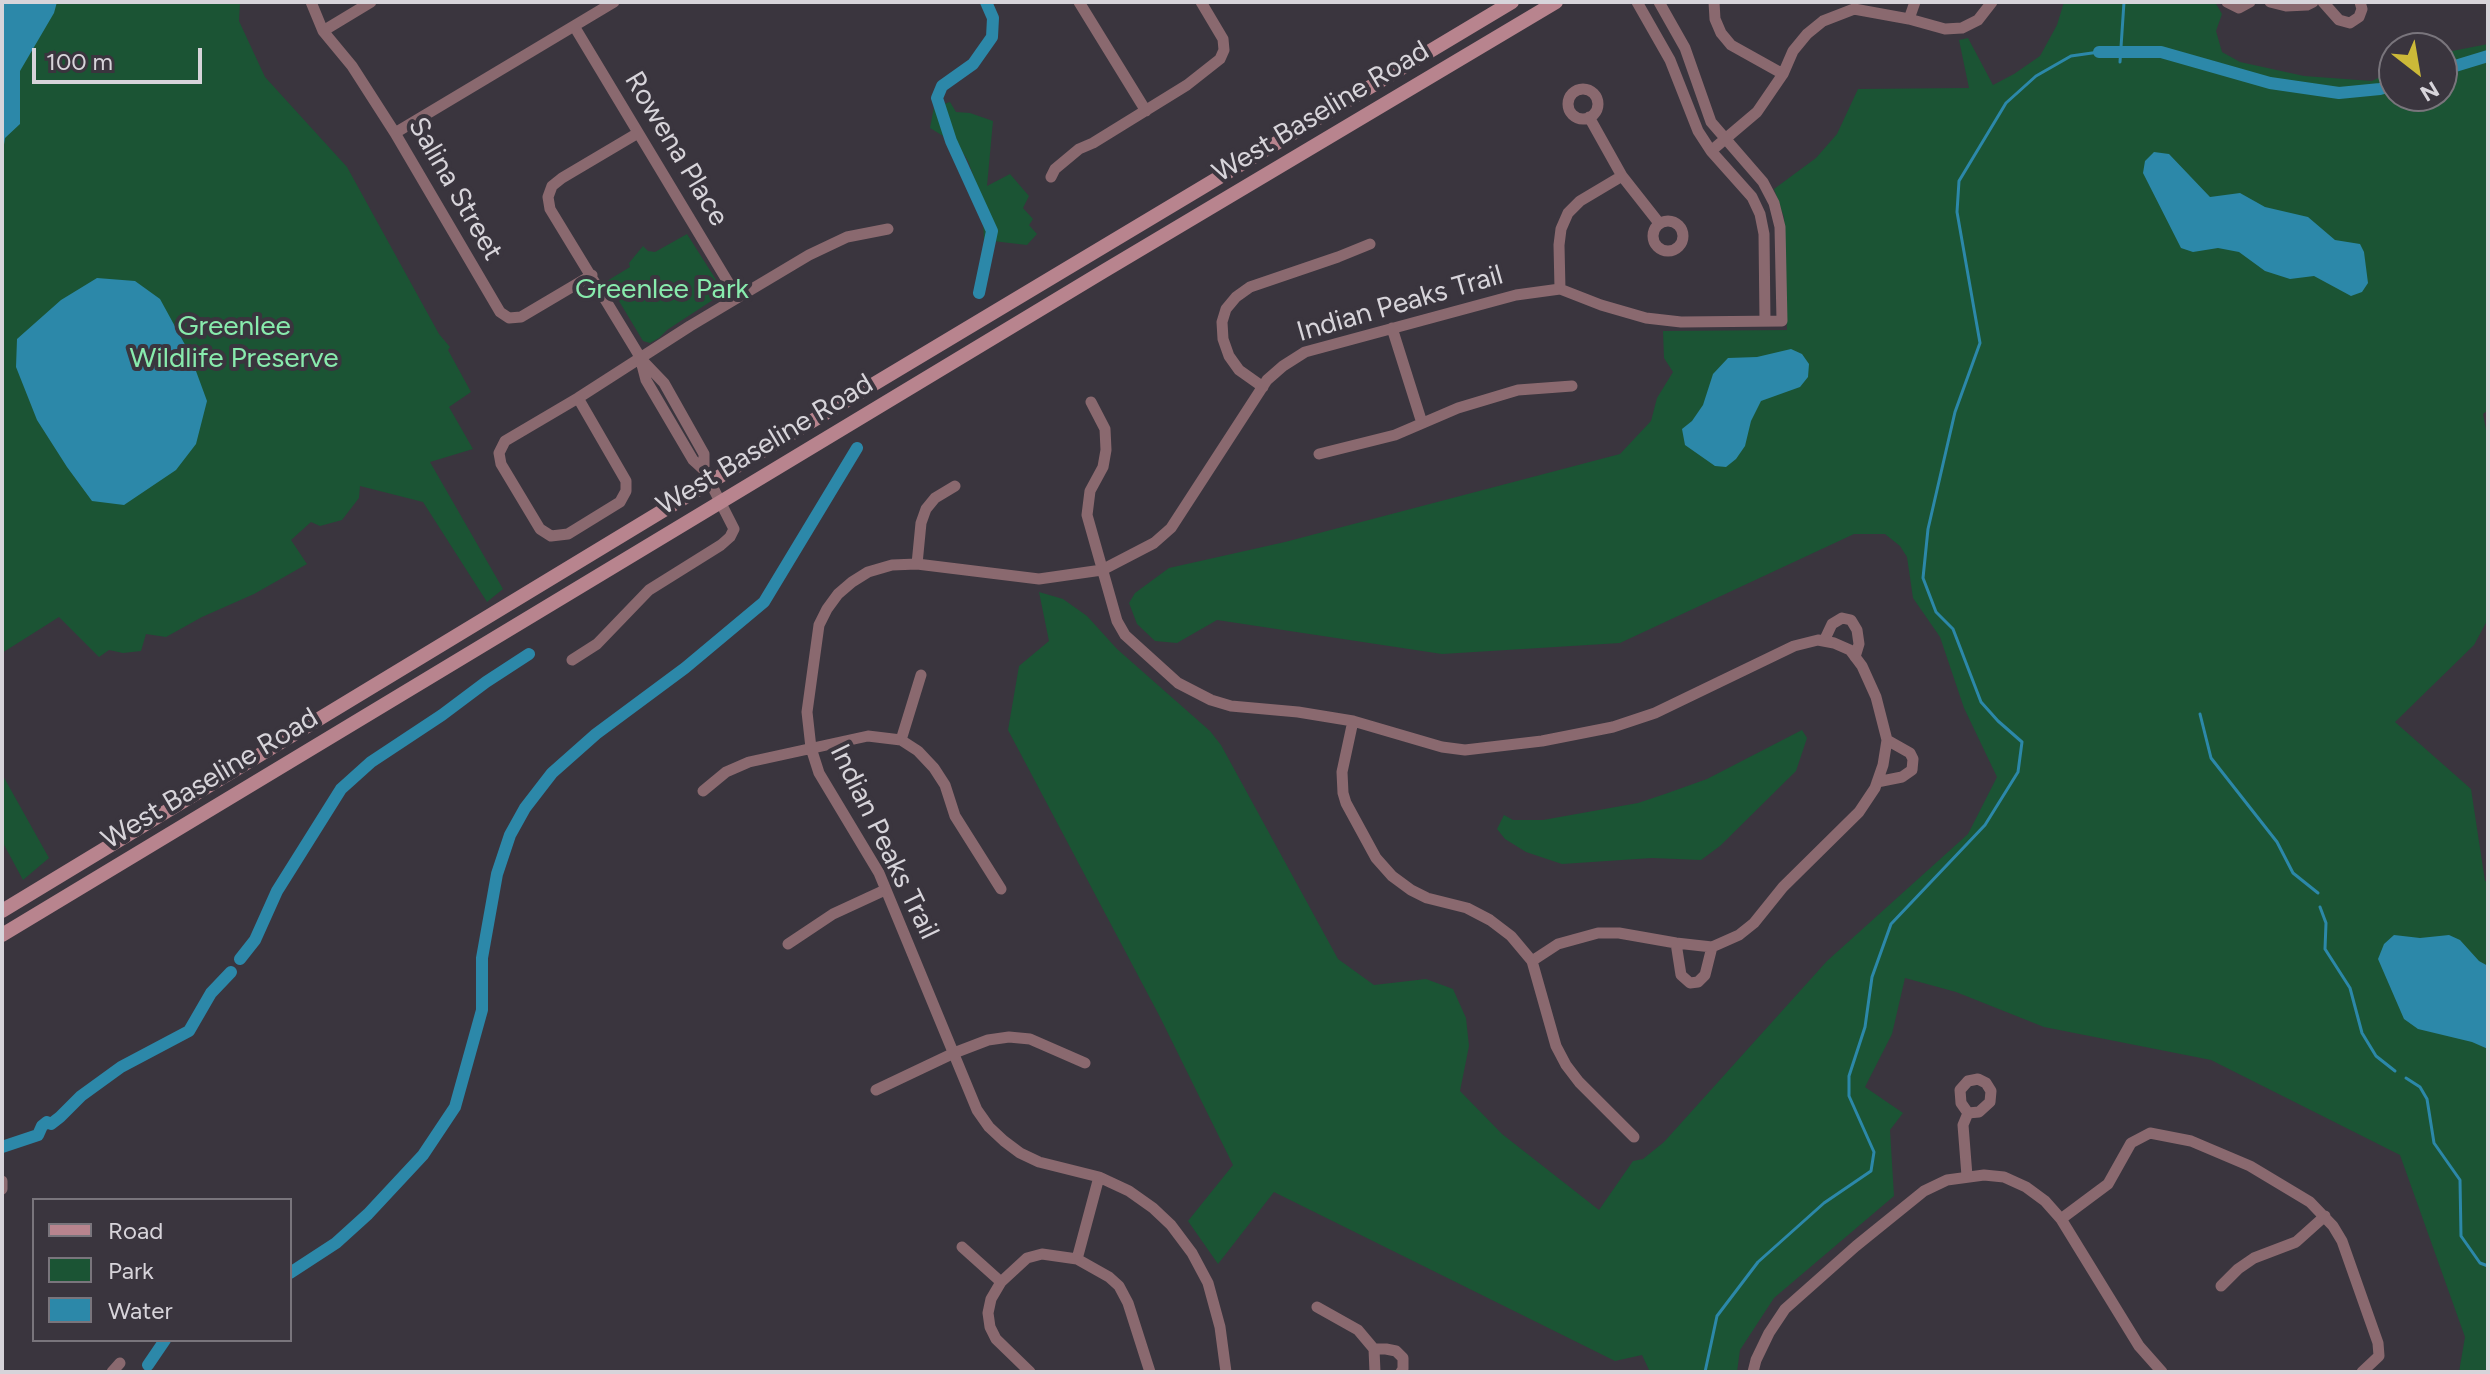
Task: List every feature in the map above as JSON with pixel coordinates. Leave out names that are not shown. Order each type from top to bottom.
[{"type":"main road","name":"West Baseline Road","points":[[2,911],[707,476],[1512,2]]},
{"type":"main road","name":"West Baseline Road","points":[[2,935],[1556,2]]},
{"type":"main road","points":[[246,763],[257,780]]},
{"type":"street","name":"Salina Street","points":[[311,2],[323,31],[352,66],[395,133],[500,312],[509,318],[521,317],[592,275]]},
{"type":"street","points":[[323,31],[371,2]]},
{"type":"street","points":[[395,133],[614,2]]},
{"type":"street","points":[[1079,2],[1146,111]]},
{"type":"street","points":[[1051,177],[1055,169],[1079,149],[1187,85],[1220,59],[1224,50],[1223,39],[1201,2]]},
{"type":"street","points":[[1637,2],[1670,60],[1690,115],[1711,151],[1752,197],[1760,214],[1764,234],[1765,321]]},
{"type":"street","points":[[1659,2],[1685,48],[1711,122],[1725,140]]},
{"type":"street","points":[[1714,2],[1715,19],[1731,45],[1783,74]]},
{"type":"street","points":[[1909,19],[1915,2]]},
{"type":"street","points":[[1711,151],[1757,112],[1783,74],[1793,51],[1823,21],[1854,6],[1945,29],[1962,28],[1978,20],[1992,2]]},
{"type":"street","points":[[2227,2],[2239,8],[2250,2]]},
{"type":"street","points":[[2270,2],[2286,6],[2313,2]]},
{"type":"street","points":[[2323,2],[2332,15],[2350,23],[2359,17],[2362,9],[2360,2]]},
{"type":"street","name":"Rowena Place","points":[[574,26],[737,297]]},
{"type":"street","points":[[1589,117],[1622,176],[1659,223]]},
{"type":"street","points":[[572,660],[597,644],[649,590],[730,537],[734,529],[707,476],[693,460],[646,380],[640,357],[550,209],[548,197],[552,186],[638,133]]},
{"type":"street","name":"Indian Peaks Trail","points":[[1226,1372],[1208,1283],[1192,1253],[1171,1225],[1129,1191],[1099,1177],[1039,1162],[1020,1153],[989,1127],[977,1110],[879,873],[825,786],[811,748],[807,712],[819,625],[827,609],[845,588],[868,572],[892,565],[917,564],[1039,579],[1102,570],[1154,543],[1171,528],[1263,387],[1283,366],[1305,352],[1516,295],[1560,289],[1646,318],[1681,322],[1782,321],[1780,227],[1774,203],[1763,182],[1725,140]]},
{"type":"street","points":[[1560,289],[1560,237],[1568,213],[1580,201],[1622,176]]},
{"type":"street","points":[[578,398],[626,481],[625,494],[620,502],[568,534],[551,536],[540,529],[501,464],[499,453],[505,441],[821,248],[856,234],[888,229]]},
{"type":"street","points":[[1263,387],[1239,370],[1229,356],[1223,339],[1222,322],[1226,309],[1250,287],[1370,244]]},
{"type":"street","points":[[1392,328],[1422,423]]},
{"type":"street","points":[[1319,454],[1395,435],[1458,408],[1518,390],[1572,386]]},
{"type":"street","points":[[1091,402],[1105,429],[1106,450],[1103,467],[1090,491],[1087,515],[1117,621],[1125,635],[1178,683],[1211,700],[1231,706],[1353,721],[1442,747],[1465,750],[1542,741],[1613,727],[1655,713],[1794,646],[1818,640],[1850,650],[1862,666],[1876,697],[1887,740],[1883,765],[1859,812],[1776,894],[1754,923],[1739,935],[1712,947],[1619,933],[1598,933],[1558,944],[1532,961]]},
{"type":"street","points":[[917,564],[921,523],[926,509],[935,498],[955,486]]},
{"type":"street","points":[[1824,641],[1832,624],[1842,618],[1851,620],[1857,630],[1859,644],[1855,657]]},
{"type":"street","points":[[901,740],[921,675]]},
{"type":"street","points":[[1353,721],[1342,772],[1343,793],[1376,858],[1392,876],[1411,890],[1427,898],[1467,908],[1511,936],[1532,961],[1556,1046],[1566,1065],[1634,1137]]},
{"type":"street","points":[[703,791],[726,772],[749,762],[868,736],[901,740],[918,751],[934,768],[945,785],[955,816],[1001,889]]},
{"type":"street","points":[[1877,782],[1902,777],[1912,770],[1910,753],[1887,740]]},
{"type":"street","points":[[788,944],[833,914],[885,890]]},
{"type":"street","points":[[1676,943],[1681,975],[1690,983],[1698,982],[1705,975],[1712,947]]},
{"type":"street","points":[[876,1090],[954,1053],[988,1040],[1009,1037],[1040,1042],[1085,1063]]},
{"type":"street","points":[[1967,1176],[1963,1125],[1968,1113]]},
{"type":"street","points":[[2061,1219],[2108,1184],[2131,1143],[2150,1133],[2191,1141],[2250,1166],[2310,1202],[2325,1216],[2342,1241],[2378,1343],[2379,1356],[2362,1372]]},
{"type":"street","points":[[1753,1372],[1769,1333],[1795,1298],[1924,1191],[1947,1180],[1967,1176],[2004,1177],[2026,1187],[2045,1201],[2061,1219],[2139,1346],[2162,1372]]},
{"type":"street","points":[[1077,1259],[1099,1177]]},
{"type":"street","points":[[2,1181],[2,1189]]},
{"type":"street","points":[[2221,1286],[2254,1258],[2296,1242],[2325,1216]]},
{"type":"street","points":[[962,1247],[1001,1282]]},
{"type":"street","points":[[1030,1372],[996,1339],[988,1313],[991,1299],[1001,1282],[1027,1258],[1042,1254],[1077,1259],[1119,1286],[1128,1303],[1150,1372]]},
{"type":"street","points":[[1317,1307],[1358,1330],[1374,1349],[1375,1372]]},
{"type":"street","points":[[1374,1349],[1396,1351],[1403,1358],[1401,1372]]},
{"type":"green space","name":"Greenlee Wildlife Preserve","points":[[2,2],[240,2],[239,21],[265,77],[347,167],[439,334],[450,347],[448,350],[471,392],[449,407],[473,449],[430,462],[503,589],[487,602],[423,502],[360,486],[359,498],[342,520],[320,526],[311,522],[291,540],[307,564],[166,637],[146,634],[141,651],[123,653],[109,650],[99,657],[59,617],[2,653]]},
{"type":"green space","points":[[2064,2],[2215,2],[2222,14],[2216,31],[2222,52],[2240,62],[2304,76],[2372,81],[2378,78],[2378,112],[2458,112],[2458,50],[2488,44],[2488,410],[2483,414],[2488,440],[2488,619],[2474,645],[2395,722],[2471,789],[2485,881],[2488,882],[2488,1372],[2459,1372],[2465,1337],[2400,1155],[2211,1060],[2044,1027],[1956,992],[1905,978],[1892,1034],[1865,1087],[1903,1113],[1890,1130],[1894,1196],[1774,1298],[1740,1350],[1737,1372],[1650,1372],[1642,1355],[1615,1361],[1274,1192],[1218,1264],[1188,1221],[1233,1165],[1160,1017],[1008,730],[1019,666],[1049,641],[1039,592],[1063,599],[1087,616],[1117,649],[1210,731],[1221,745],[1338,959],[1374,985],[1426,979],[1453,989],[1466,1018],[1469,1046],[1460,1091],[1502,1134],[1599,1210],[1633,1161],[1643,1159],[1664,1142],[1827,961],[1968,834],[1997,777],[1964,708],[1940,637],[1913,598],[1907,557],[1900,546],[1885,534],[1854,534],[1620,643],[1442,654],[1217,620],[1177,643],[1155,641],[1137,624],[1129,603],[1135,593],[1169,568],[1285,542],[1620,454],[1651,421],[1657,398],[1673,372],[1664,358],[1663,331],[1787,330],[1784,217],[1774,189],[1816,158],[1837,134],[1858,89],[1969,88],[1959,40],[1968,38],[1993,85],[2040,56],[2057,25]]},
{"type":"green space","points":[[950,102],[956,112],[993,121],[987,186],[1010,174],[1029,196],[1023,208],[1033,219],[1029,225],[1037,234],[1027,245],[984,240],[982,200],[968,161],[958,145],[930,128],[934,107]]},
{"type":"green space","name":"Greenlee Park","points":[[687,234],[720,286],[719,296],[659,338],[650,343],[643,341],[607,281],[630,267],[629,263],[643,246],[655,252]]},
{"type":"green space","points":[[1802,730],[1807,738],[1796,771],[1720,846],[1701,860],[1652,858],[1562,864],[1526,852],[1505,839],[1497,829],[1504,815],[1513,820],[1543,820],[1638,803],[1707,779]]},
{"type":"green space","points":[[2,774],[49,858],[23,880],[2,841]]},
{"type":"water","points":[[2,2],[57,2],[54,13],[20,71],[20,124],[5,138],[2,158]]},
{"type":"water","points":[[2154,152],[2169,154],[2210,197],[2240,193],[2265,207],[2308,217],[2335,240],[2360,244],[2368,283],[2362,292],[2351,296],[2314,276],[2290,279],[2265,271],[2239,252],[2218,248],[2193,252],[2181,248],[2143,173],[2145,161]]},
{"type":"water","points":[[97,278],[135,281],[160,299],[189,352],[207,401],[196,444],[176,470],[124,505],[92,501],[37,420],[16,367],[17,339],[61,300]]},
{"type":"water","points":[[1791,349],[1802,354],[1809,364],[1808,377],[1800,387],[1761,401],[1751,421],[1745,446],[1736,459],[1726,467],[1715,466],[1685,445],[1682,429],[1703,405],[1713,374],[1728,358],[1757,357]]},
{"type":"water","points":[[2394,935],[2420,938],[2449,935],[2460,940],[2479,961],[2488,966],[2488,1049],[2418,1029],[2404,1019],[2378,959],[2384,944]]},
{"type":"waterway","points":[[979,293],[992,231],[951,141],[937,98],[942,86],[973,64],[992,37],[993,18],[986,2]]},
{"type":"waterway","points":[[2120,62],[2124,2]]},
{"type":"waterway","points":[[1705,1372],[1717,1316],[1758,1262],[1824,1203],[1871,1171],[1874,1152],[1849,1096],[1849,1076],[1865,1027],[1872,977],[1891,924],[1985,825],[2018,772],[2022,742],[1981,702],[1953,629],[1936,612],[1923,578],[1928,529],[1955,412],[1980,343],[1957,212],[1959,181],[2006,103],[2036,76],[2071,56],[2099,52]]},
{"type":"waterway","points":[[2099,52],[2161,52],[2270,83],[2339,93],[2378,89]]},
{"type":"waterway","points":[[2458,65],[2488,56]]},
{"type":"waterway","points":[[292,1272],[336,1243],[368,1214],[423,1155],[455,1107],[482,1010],[482,958],[497,874],[510,835],[525,808],[552,773],[596,734],[685,668],[764,602],[857,448]]},
{"type":"waterway","points":[[240,959],[255,940],[277,891],[341,789],[371,762],[529,654]]},
{"type":"waterway","points":[[2200,714],[2211,758],[2277,842],[2293,873],[2318,893]]},
{"type":"waterway","points":[[2320,907],[2326,923],[2325,949],[2350,988],[2362,1033],[2376,1056],[2395,1071]]},
{"type":"waterway","points":[[2,1147],[38,1135],[42,1126],[47,1122],[51,1124],[81,1096],[121,1067],[189,1031],[211,993],[231,972]]},
{"type":"waterway","points":[[2406,1078],[2420,1087],[2427,1099],[2434,1143],[2460,1180],[2461,1236],[2480,1263],[2488,1266]]},
{"type":"waterway","points":[[148,1365],[164,1342]]}]
